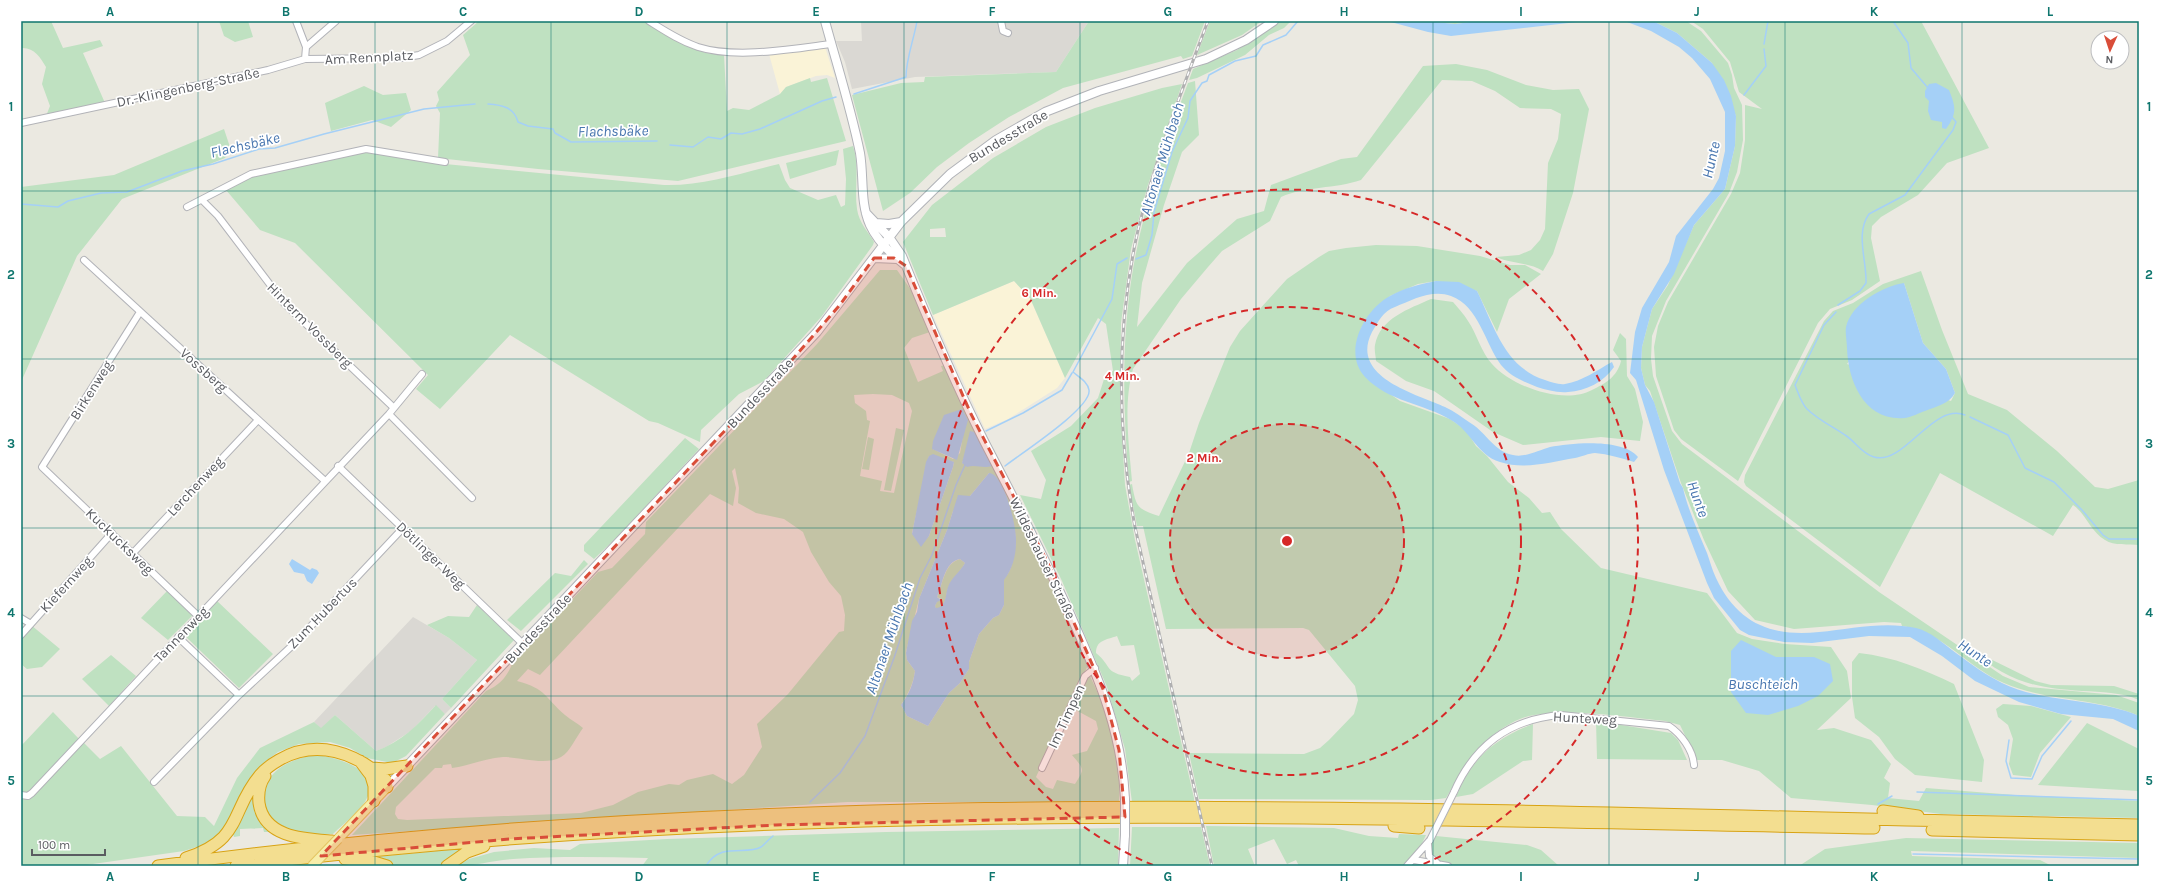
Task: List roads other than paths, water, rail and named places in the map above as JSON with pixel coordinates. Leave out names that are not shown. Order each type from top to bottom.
[{"type":"highway","points":[[161,866],[173,860],[198,854],[219,842],[233,826],[256,780],[263,771],[292,754],[317,749],[337,751],[360,761],[372,772],[382,785],[387,787]]},
{"type":"highway","points":[[275,763],[263,779],[259,797],[261,810],[270,824],[281,832],[293,836],[353,844]]},
{"type":"highway","points":[[372,772],[407,766]]},
{"type":"highway","points":[[372,772],[374,801]]},
{"type":"highway","points":[[161,866],[353,844],[559,826],[879,812],[1069,808],[1471,812],[2139,825]]},
{"type":"highway","points":[[1883,811],[1919,816],[1931,822]]},
{"type":"highway","points":[[236,866],[296,858],[510,839],[657,830],[895,821],[1069,817],[1354,819],[2139,834]]},
{"type":"highway","points":[[1354,819],[1366,823],[1419,828]]},
{"type":"highway","points":[[447,866],[466,852],[510,839]]},
{"type":"highway","points":[[296,858],[310,861],[330,859],[364,861],[387,866]]},
{"type":"main road","name":"Wildeshauser Straße","points":[[826,21],[858,142],[866,213],[872,230],[906,266]]},
{"type":"main road","name":"Bundesstraße","points":[[312,866],[817,332],[901,222],[936,186],[964,162],[1028,120],[1086,95],[1213,56],[1246,40],[1274,21]]},
{"type":"main road","name":"Wildeshauser Straße","points":[[866,213],[889,237],[902,256],[971,414],[1047,561],[1095,668],[1115,728],[1123,772],[1125,799],[1123,866]]},
{"type":"main road","points":[[876,223],[889,224],[901,222]]},
{"type":"main road","points":[[874,258],[898,259]]},
{"type":"street","points":[[296,21],[306,47],[305,59]]},
{"type":"street","points":[[306,47],[336,21]]},
{"type":"street","name":"Am Rennplatz","points":[[305,59],[402,58],[419,55],[446,41],[471,21]]},
{"type":"street","points":[[649,21],[680,40],[715,50],[775,51],[831,44]]},
{"type":"street","points":[[1001,21],[1003,31],[1008,33]]},
{"type":"street","name":"Dr.-Klingenberg-Straße","points":[[21,123],[272,69],[305,59]]},
{"type":"street","points":[[187,207],[251,174],[366,149],[445,162]]},
{"type":"street","name":"Hinterm Vossberg","points":[[202,200],[218,216],[284,303],[394,407]]},
{"type":"street","name":"Vossberg","points":[[84,260],[325,481]]},
{"type":"street","name":"Birkenweg","points":[[42,467],[140,312]]},
{"type":"street","points":[[338,466],[389,414],[422,374]]},
{"type":"street","points":[[389,414],[472,498]]},
{"type":"street","name":"Lerchenweg","points":[[132,553],[258,420]]},
{"type":"street","name":"Dötlinger Weg","points":[[338,466],[523,644]]},
{"type":"street","name":"Tannenweg","points":[[21,794],[28,796],[32,793],[338,466]]},
{"type":"street","name":"Kuckucksweg","points":[[42,467],[198,616]]},
{"type":"street","name":"Zum Hubertus","points":[[154,782],[239,695],[295,643],[403,528]]},
{"type":"street","name":"Kiefernweg","points":[[21,634],[112,533]]},
{"type":"street","points":[[21,618],[30,624]]},
{"type":"street","points":[[178,637],[239,695]]},
{"type":"street","name":"Im Timpen","points":[[1042,768],[1085,676],[1095,668]]},
{"type":"street","name":"Hunteweg","points":[[1407,866],[1429,842],[1468,766],[1491,741],[1506,730],[1533,718],[1562,715],[1669,726],[1677,731],[1683,739],[1694,760],[1694,765]]},
{"type":"street","points":[[1429,842],[1429,856],[1437,863]]},
{"type":"street","points":[[1414,860],[1448,866]]},
{"type":"water","points":[[1387,21],[1425,21],[1455,24],[1478,21],[1586,21],[1451,36],[1428,32]]},
{"type":"water","points":[[1603,21],[1653,21],[1677,33],[1712,63],[1724,80],[1731,96],[1736,116],[1735,146],[1725,189],[1694,225],[1674,274],[1652,309],[1642,347],[1641,368],[1645,385],[1654,402],[1690,512],[1715,575],[1724,593],[1734,606],[1757,624],[1786,632],[1819,632],[1880,625],[1916,628],[1937,638],[1979,669],[2002,683],[2018,690],[2035,694],[2122,710],[2139,716],[2139,731],[2113,719],[2061,714],[2019,702],[1975,681],[1942,656],[1910,637],[1869,636],[1812,643],[1784,642],[1749,635],[1740,630],[1714,598],[1664,470],[1636,380],[1630,373],[1635,332],[1642,308],[1669,262],[1676,236],[1713,189],[1719,178],[1725,151],[1725,112],[1710,79],[1692,58],[1679,47],[1651,31],[1627,22]]},
{"type":"water","points":[[1936,83],[1949,90],[1953,101],[1954,115],[1946,129],[1942,128],[1942,122],[1931,120],[1928,111],[1929,101],[1925,97],[1925,91],[1929,84]]},
{"type":"water","points":[[1436,281],[1459,282],[1477,291],[1502,343],[1519,365],[1531,374],[1550,382],[1563,384],[1572,383],[1584,378],[1612,362],[1614,367],[1605,377],[1594,385],[1575,391],[1556,392],[1522,381],[1501,365],[1475,317],[1468,308],[1461,301],[1451,296],[1437,294],[1422,296],[1408,301],[1387,311],[1381,317],[1372,332],[1367,348],[1370,361],[1377,372],[1389,382],[1455,413],[1477,428],[1496,446],[1507,453],[1518,456],[1550,447],[1596,443],[1609,444],[1631,451],[1638,457],[1634,462],[1610,455],[1595,453],[1575,458],[1528,465],[1500,462],[1485,454],[1464,430],[1451,420],[1440,414],[1385,392],[1365,377],[1358,367],[1356,344],[1359,332],[1372,311],[1381,302],[1395,293],[1424,283]]},
{"type":"water","points":[[1904,283],[1923,343],[1946,369],[1955,393],[1946,402],[1913,416],[1905,418],[1891,418],[1879,414],[1869,407],[1855,386],[1848,361],[1846,327],[1854,311],[1861,304],[1878,292]]},
{"type":"water","points":[[962,409],[968,420],[957,460],[932,449],[933,441],[944,415]]},
{"type":"water","points":[[970,431],[974,432],[977,436],[992,466],[967,467],[962,463]]},
{"type":"water","points":[[933,454],[954,462],[929,536],[921,547],[912,534],[926,462],[929,456]]},
{"type":"water","points":[[989,473],[995,476],[1000,482],[1009,503],[1012,515],[1016,535],[1015,552],[1013,562],[1004,580],[1004,605],[999,615],[993,618],[979,634],[969,662],[969,669],[960,683],[949,693],[928,726],[907,716],[901,705],[910,689],[915,671],[907,660],[906,653],[912,621],[917,612],[919,599],[947,530],[958,495],[970,496]],"holes":[[[960,559],[965,563],[949,584],[944,603],[940,607],[936,608],[935,606],[937,602],[941,600],[937,597],[950,564]]]},
{"type":"water","points":[[292,559],[310,570],[312,568],[317,570],[319,573],[312,584],[307,581],[304,574],[294,572],[289,564]]},
{"type":"water","name":"Buschteich","points":[[1741,640],[1776,657],[1814,657],[1830,664],[1833,681],[1818,696],[1798,706],[1768,715],[1746,713],[1731,692],[1731,651]]},
{"type":"waterway","name":"Flachsbäke","points":[[854,94],[906,77],[907,63],[917,21]]},
{"type":"waterway","name":"Altonaer Mühlbach","points":[[1136,259],[1146,255],[1152,235],[1154,212],[1172,152],[1188,118],[1190,101],[1202,83],[1207,81],[1209,75],[1235,61],[1256,56],[1263,45],[1286,35],[1298,21]]},
{"type":"waterway","points":[[1764,44],[1768,21]]},
{"type":"waterway","points":[[1893,21],[1908,43],[1911,68],[1928,88]]},
{"type":"waterway","points":[[1744,95],[1766,66],[1764,49]]},
{"type":"waterway","name":"Flachsbäke","points":[[670,145],[693,147],[708,137],[721,139],[731,133],[742,134],[760,129],[822,101],[836,97]]},
{"type":"waterway","name":"Flachsbäke","points":[[21,204],[58,207],[68,201],[101,193],[127,192],[182,171],[213,164],[259,149],[275,148],[424,109],[475,104]]},
{"type":"waterway","name":"Flachsbäke","points":[[488,104],[503,106],[514,113],[518,122],[528,126],[553,129],[555,133],[571,142],[657,141]]},
{"type":"waterway","points":[[1838,305],[1860,291],[1866,283],[1862,238],[1865,222],[1869,214],[1905,195],[1953,130],[1956,122],[1952,117]]},
{"type":"waterway","name":"Altonaer Mühlbach","points":[[1005,466],[1068,419],[1087,398],[1089,390],[1087,385],[1073,372],[1112,299],[1117,264],[1127,258]]},
{"type":"waterway","points":[[1836,312],[1824,325],[1795,385],[1803,404],[1811,413],[1849,438],[1866,453],[1874,457],[1885,457],[1896,452],[1942,417],[1953,413],[1965,415]]},
{"type":"waterway","points":[[986,431],[1023,413],[1062,390],[1072,373]]},
{"type":"waterway","points":[[1970,417],[2008,435],[2025,468],[2054,482],[2082,510],[2103,535],[2109,539],[2139,539]]},
{"type":"waterway","name":"Altonaer Mühlbach","points":[[810,802],[840,773],[865,736],[894,658],[920,578],[932,555],[956,485],[965,465]]},
{"type":"waterway","points":[[2009,740],[2006,761],[2011,778],[2032,779],[2042,756],[2071,721]]},
{"type":"waterway","points":[[1917,792],[2139,800]]},
{"type":"waterway","points":[[1878,804],[1892,796]]},
{"type":"waterway","name":"Altonaer Mühlbach","points":[[706,866],[712,858],[719,854],[726,851],[755,849],[761,847],[773,836]]},
{"type":"waterway","points":[[1913,854],[2139,859]]},
{"type":"railway","points":[[1208,21],[1152,177],[1138,230],[1126,304],[1123,341],[1122,416],[1129,490],[1135,527],[1212,866]]},
{"type":"water label","name":"Hunte","points":[[1711,160]]},
{"type":"water label","name":"Hunte","points":[[1698,499]]},
{"type":"water label","name":"Hunte","points":[[1975,653]]}]
